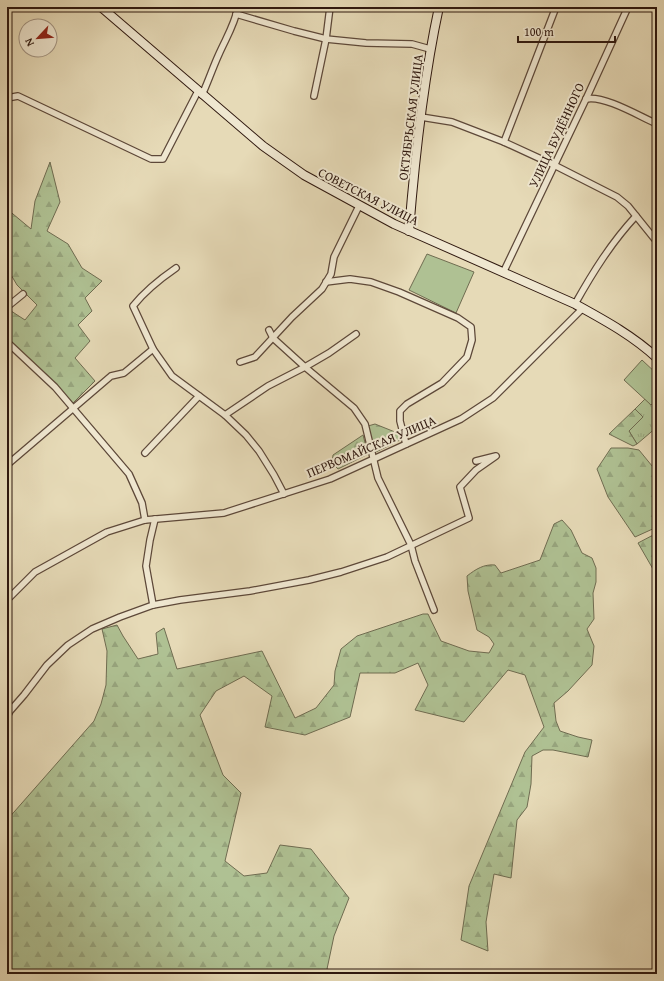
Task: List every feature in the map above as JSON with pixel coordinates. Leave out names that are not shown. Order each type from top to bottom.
[{"type":"main road","name":"СОВЕТСКАЯ УЛИЦА","points":[[101,7],[263,146],[304,175],[359,206],[409,231],[575,304],[623,331],[657,358]]},
{"type":"main road","name":"ОКТЯБРЬСКАЯ УЛИЦА","points":[[409,231],[421,116],[430,49],[439,7]]},
{"type":"street","points":[[7,98],[18,96],[151,159],[163,159],[200,93],[225,42],[238,7]]},
{"type":"street","points":[[314,96],[326,39],[330,7]]},
{"type":"street","points":[[504,142],[556,7]]},
{"type":"street","name":"УЛИЦА БУДЁННОГО","points":[[503,273],[628,7]]},
{"type":"street","points":[[236,14],[326,39],[366,43],[412,44],[430,49]]},
{"type":"street","points":[[586,99],[596,98],[608,101],[657,124]]},
{"type":"street","points":[[421,116],[452,122],[504,142],[554,165],[617,197],[628,206],[656,240]]},
{"type":"street","points":[[240,362],[255,357],[322,289],[332,274],[334,257],[359,206]]},
{"type":"street","points":[[575,304],[598,264],[619,234],[636,216]]},
{"type":"street","points":[[176,268],[141,296],[133,306],[153,349],[172,376],[224,415],[246,434],[259,451],[284,494]]},
{"type":"street","points":[[326,282],[350,279],[371,282],[399,292],[458,318],[471,327],[472,340],[467,356],[442,383],[407,404],[400,411],[400,421],[406,444]]},
{"type":"street","points":[[7,307],[23,294]]},
{"type":"street","name":"ПЕРВОМАЙСКАЯ УЛИЦА","points":[[7,600],[35,572],[107,532],[145,520],[224,513],[284,494],[330,479],[460,419],[493,398],[582,308]]},
{"type":"street","points":[[269,330],[273,338],[304,367],[354,408],[365,424],[378,478],[411,545],[415,561],[434,610]]},
{"type":"street","points":[[224,415],[268,386],[304,367],[356,334]]},
{"type":"street","points":[[7,342],[55,387],[129,474],[142,503],[145,520]]},
{"type":"street","points":[[7,465],[110,376],[124,373],[153,349]]},
{"type":"street","points":[[145,454],[199,396]]},
{"type":"street","points":[[7,717],[8,710],[24,695],[47,664],[68,645],[92,629],[153,605],[250,591],[309,580],[341,572],[387,557],[469,518],[460,487],[476,470],[496,456],[476,461]]},
{"type":"street","points":[[153,605],[146,566],[155,519]]},
{"type":"green space","points":[[50,162],[60,202],[47,231],[68,244],[82,268],[102,281],[85,298],[92,311],[78,325],[90,341],[75,358],[95,381],[73,403],[7,338],[8,309],[25,320],[37,305],[17,285],[7,268],[7,209],[31,229],[35,201]]},
{"type":"green space","points":[[427,254],[474,272],[456,313],[409,290]]},
{"type":"green space","points":[[642,360],[657,374],[657,399],[651,405],[624,380]]},
{"type":"green space","points":[[645,399],[651,405],[657,399],[657,427],[637,444],[629,431],[643,417],[635,409]]},
{"type":"green space","points":[[635,409],[643,417],[629,431],[637,444],[633,446],[609,434]]},
{"type":"green space","points":[[375,424],[400,434],[400,440],[374,453],[368,426]]},
{"type":"green space","points":[[363,435],[368,454],[338,469],[332,463],[333,455]]},
{"type":"green space","points":[[611,448],[628,448],[639,450],[657,472],[657,527],[635,537],[608,497],[597,469]]},
{"type":"green space","points":[[562,520],[571,530],[582,553],[592,558],[596,568],[596,582],[593,593],[594,619],[587,629],[594,646],[592,665],[568,691],[554,703],[556,721],[560,731],[592,740],[588,757],[553,750],[543,750],[532,756],[531,784],[527,807],[517,820],[511,878],[494,874],[486,922],[488,951],[461,940],[469,886],[525,752],[544,727],[525,675],[508,670],[464,722],[415,710],[428,685],[418,663],[395,673],[360,673],[350,717],[305,735],[265,727],[272,696],[244,676],[216,691],[200,715],[223,775],[241,793],[225,861],[244,876],[267,873],[280,845],[311,849],[349,898],[334,936],[327,969],[344,974],[7,974],[7,820],[94,721],[101,704],[106,685],[107,651],[102,629],[117,625],[138,659],[158,654],[156,633],[164,628],[177,669],[262,651],[295,718],[316,708],[334,685],[335,671],[341,649],[357,636],[423,614],[428,614],[441,641],[469,651],[489,653],[494,644],[489,637],[477,630],[468,591],[467,576],[477,569],[487,565],[495,565],[501,573],[540,560],[554,524]]},
{"type":"green space","points":[[657,533],[657,576],[638,543]]}]
